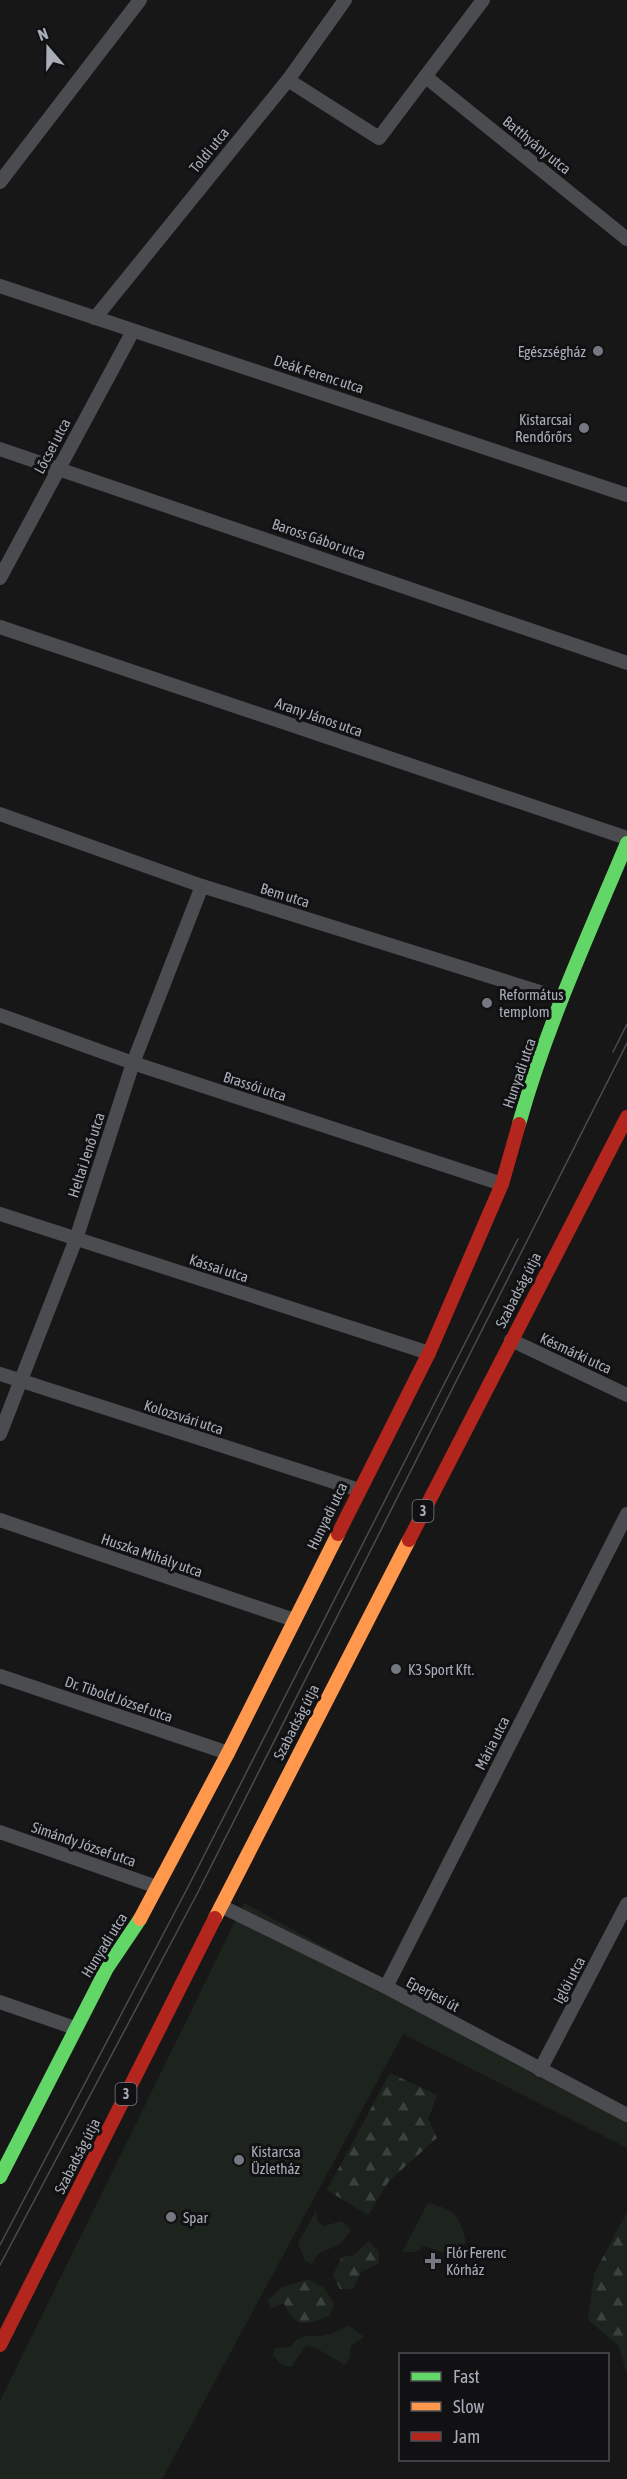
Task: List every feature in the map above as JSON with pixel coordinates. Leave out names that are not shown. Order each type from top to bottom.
[{"type":"street","points":[[0,182],[140,0]]},
{"type":"street","name":"Toldi utca","points":[[95,318],[288,80],[345,0]]},
{"type":"street","points":[[288,80],[380,138],[483,0]]},
{"type":"street","name":"Batthyány utca","points":[[426,77],[627,239]]},
{"type":"street","name":"Deák Ferenc utca","points":[[0,286],[627,495]]},
{"type":"street","name":"Lőcsei utca","points":[[0,578],[133,331]]},
{"type":"street","name":"Baross Gábor utca","points":[[0,449],[627,663]]},
{"type":"street","name":"Arany János utca","points":[[0,627],[627,838]]},
{"type":"street","name":"Bem utca","points":[[0,814],[202,886],[562,999]]},
{"type":"street","name":"Hunyadi utca","points":[[2,2169],[106,1968],[136,1926],[228,1754],[358,1490],[429,1353],[502,1184],[530,1085],[562,999],[627,843]]},
{"type":"street","name":"Heltai Jenő utca","points":[[0,1434],[76,1239],[133,1062],[202,886]]},
{"type":"street","name":"Brassói utca","points":[[0,1015],[133,1062],[502,1184]]},
{"type":"street","name":"Szabadság útja","points":[[0,2345],[221,1906],[627,1117]]},
{"type":"street","name":"Kassai utca","points":[[0,1214],[429,1353]]},
{"type":"street","name":"Késmárki utca","points":[[511,1340],[627,1395]]},
{"type":"street","name":"Kolozsvári utca","points":[[0,1374],[358,1490]]},
{"type":"street","name":"Mária utca","points":[[386,1987],[627,1514]]},
{"type":"street","name":"Huszka Mihály utca","points":[[0,1520],[294,1620]]},
{"type":"street","name":"Dr. Tibold József utca","points":[[0,1676],[228,1754]]},
{"type":"street","name":"Simándy József utca","points":[[0,1832],[157,1887]]},
{"type":"street","name":"Iglói utca","points":[[540,2070],[627,1904]]},
{"type":"street","name":"Eperjesi út","points":[[221,1906],[386,1987],[627,2115]]},
{"type":"street","points":[[0,2002],[75,2028]]},
{"type":"green space","points":[[244,1903],[627,2112],[627,2148],[403,2034],[162,2479],[0,2479],[0,2401]]},
{"type":"green space","points":[[390,2073],[437,2095],[428,2119],[437,2138],[389,2181],[368,2215],[327,2190]]},
{"type":"green space","points":[[428,2203],[450,2211],[458,2219],[466,2242],[457,2252],[441,2252],[424,2246],[416,2252],[402,2252]]},
{"type":"green space","points":[[316,2211],[318,2222],[324,2226],[342,2221],[351,2230],[342,2242],[320,2253],[312,2264],[305,2261],[298,2243]]},
{"type":"green space","points":[[627,2212],[627,2375],[619,2346],[588,2320],[594,2274]]},
{"type":"green space","points":[[369,2241],[379,2253],[379,2263],[361,2272],[353,2289],[340,2289],[333,2275],[342,2257],[354,2255]]},
{"type":"green space","points":[[308,2279],[324,2288],[334,2304],[329,2316],[314,2322],[302,2323],[293,2318],[284,2303],[271,2308],[267,2301],[282,2287]]},
{"type":"green space","points":[[349,2325],[364,2337],[351,2346],[350,2357],[345,2365],[314,2347],[306,2346],[291,2367],[282,2365],[273,2355],[275,2348],[290,2347],[303,2337],[329,2334]]},
{"type":"tram line","points":[[613,1052],[627,1024]]},
{"type":"tram line","points":[[0,2265],[197,1894],[627,1043]]},
{"type":"tram line","points":[[0,2245],[188,1887],[518,1239]]},
{"type":"traffic: fast","points":[[519,1124],[555,1017],[627,843]]},
{"type":"traffic: fast","points":[[0,2177],[107,1968],[140,1919]]},
{"type":"traffic: slow","points":[[140,1919],[228,1753],[338,1534]]},
{"type":"traffic: slow","points":[[215,1918],[409,1540]]},
{"type":"traffic: jam","points":[[409,1540],[627,1117]]},
{"type":"traffic: jam","points":[[338,1534],[429,1353],[502,1184],[519,1124]]},
{"type":"traffic: jam","points":[[0,2345],[215,1918]]},
{"type":"place","name":"Egészségház","points":[[598,351]]},
{"type":"place","name":"Kistarcsai Rendőrőrs","points":[[584,428]]},
{"type":"place","name":"Református templom","points":[[487,1003]]},
{"type":"place","name":"K3 Sport Kft.","points":[[396,1669]]},
{"type":"place","name":"Kistarcsa Üzletház","points":[[239,2160]]},
{"type":"place","name":"Spar","points":[[171,2217]]},
{"type":"place","name":"Flór Ferenc Kórház","points":[[433,2261]]}]
